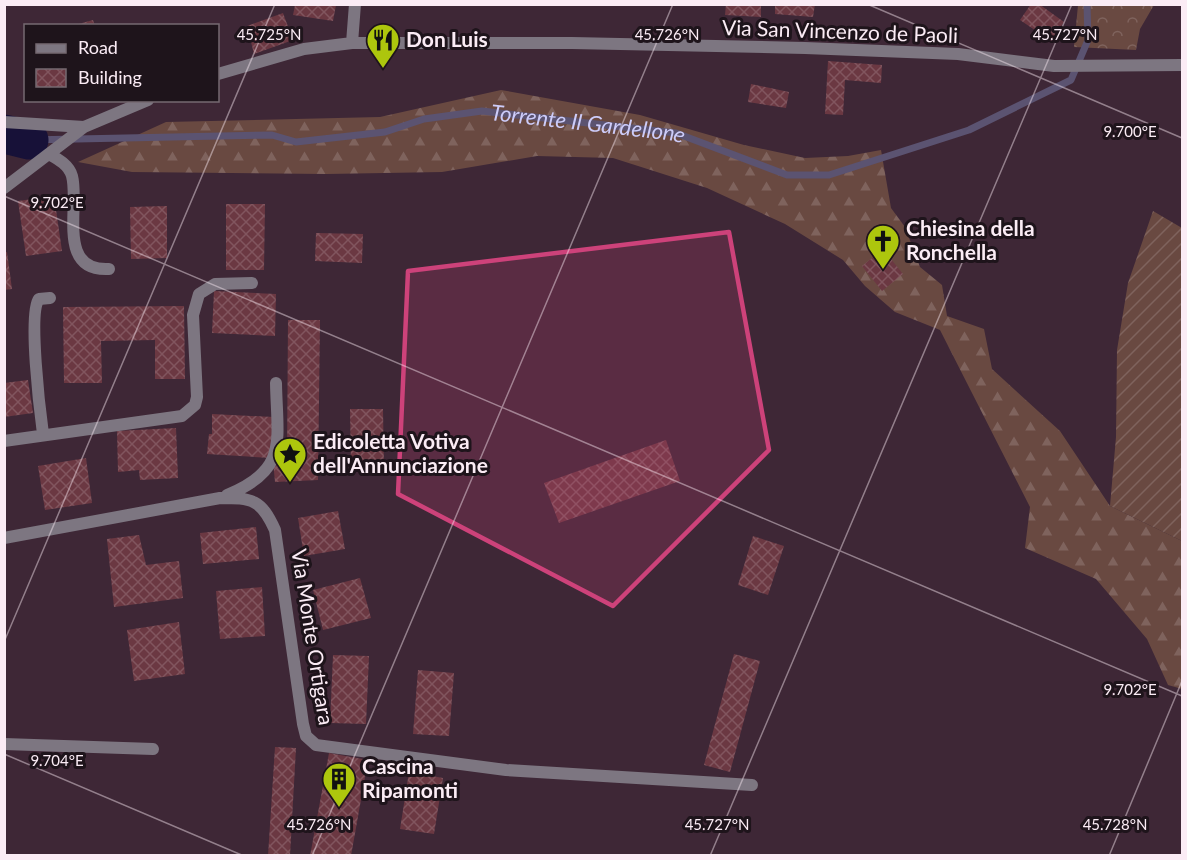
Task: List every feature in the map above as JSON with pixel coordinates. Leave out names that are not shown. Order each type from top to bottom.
[{"type":"street","points":[[352,44],[355,4]]},
{"type":"street","name":"Via San Vincenzo de Paoli","points":[[219,74],[304,49],[352,44],[572,43],[805,48],[958,54],[1062,66],[1182,65]]},
{"type":"street","points":[[4,188],[83,128],[143,102]]},
{"type":"street","points":[[4,122],[83,128]]},
{"type":"street","points":[[51,153],[63,162],[72,174],[72,226],[76,249],[87,265],[96,270],[109,269]]},
{"type":"street","points":[[4,441],[182,416],[189,412],[197,397],[194,315],[199,294],[215,284],[252,283]]},
{"type":"street","points":[[43,434],[36,369],[35,314],[36,303],[39,299],[50,298]]},
{"type":"street","points":[[220,498],[247,487],[260,478],[269,466],[276,447],[276,383]]},
{"type":"street","name":"Via Monte Ortigara","points":[[4,538],[220,498],[245,498],[261,505],[275,530],[303,724],[306,736],[316,745],[506,770],[752,785]]},
{"type":"street","points":[[4,744],[153,749]]},
{"type":"highlighted area","points":[[729,232],[769,450],[613,606],[398,494],[408,271]]},
{"type":"green space","points":[[1078,4],[1154,5],[1140,29],[1136,50],[1074,47]]},
{"type":"green space","points":[[501,90],[640,115],[744,145],[805,158],[848,156],[881,150],[891,208],[905,227],[920,267],[942,285],[947,316],[984,329],[992,369],[1060,431],[1110,506],[1182,541],[1182,689],[1168,685],[1147,639],[1096,579],[1025,548],[1030,507],[940,330],[895,312],[865,286],[843,260],[785,224],[707,188],[613,158],[537,156],[442,172],[326,174],[132,172],[78,162],[166,122],[380,117]]},
{"type":"green space","points":[[1153,211],[1182,228],[1182,541],[1110,506],[1116,437],[1117,350],[1128,283]]},
{"type":"building","points":[[726,4],[761,4],[761,17],[725,15]]},
{"type":"building","points":[[775,4],[815,4],[813,17],[775,14]]},
{"type":"building","points":[[1031,4],[1039,4],[1064,22],[1051,41],[1020,20]]},
{"type":"building","points":[[295,5],[336,5],[333,21],[293,15]]},
{"type":"building","points":[[283,13],[293,40],[254,54],[247,26]]},
{"type":"building","points":[[93,20],[94,24],[79,24]]},
{"type":"building","points":[[828,61],[882,65],[881,83],[845,80],[843,115],[825,114]]},
{"type":"building","points":[[751,84],[789,92],[786,108],[748,102]]},
{"type":"building","points":[[54,196],[62,251],[26,256],[18,201]]},
{"type":"building","points":[[226,204],[265,204],[264,270],[226,270]]},
{"type":"building","points":[[167,206],[167,258],[131,259],[130,207]]},
{"type":"building","points":[[316,233],[363,234],[362,263],[315,261]]},
{"type":"building","name":"Chiesina della Ronchella","points":[[883,249],[903,274],[882,291],[862,266]]},
{"type":"building","points":[[7,252],[12,289],[4,290],[4,253]]},
{"type":"building","points":[[214,291],[276,294],[275,336],[212,333]]},
{"type":"building","points":[[184,306],[185,379],[155,379],[155,340],[101,341],[102,383],[64,383],[63,307]]},
{"type":"building","points":[[288,320],[320,320],[318,480],[275,482],[273,461],[287,461]]},
{"type":"building","points":[[28,380],[33,413],[4,417],[4,383]]},
{"type":"building","points":[[350,409],[383,409],[384,467],[351,468]]},
{"type":"building","points":[[212,414],[274,417],[270,458],[207,454],[209,434],[212,434]]},
{"type":"building","points":[[176,428],[178,478],[140,480],[139,470],[118,472],[117,431]]},
{"type":"building","points":[[666,440],[680,481],[559,523],[544,483]]},
{"type":"building","points":[[86,458],[92,503],[45,510],[38,466]]},
{"type":"building","points":[[338,511],[345,549],[304,556],[298,518]]},
{"type":"building","points":[[256,527],[259,559],[203,564],[200,533]]},
{"type":"building","points":[[139,535],[146,565],[179,561],[183,598],[114,607],[107,539]]},
{"type":"building","points":[[753,536],[784,546],[768,595],[738,585]]},
{"type":"building","points":[[360,578],[371,618],[323,630],[313,590]]},
{"type":"building","points":[[262,587],[265,636],[220,639],[216,591]]},
{"type":"building","points":[[179,622],[185,674],[134,681],[127,630]]},
{"type":"building","points":[[734,654],[760,661],[730,772],[704,765]]},
{"type":"building","points":[[333,655],[369,656],[366,724],[330,723]]},
{"type":"building","points":[[418,670],[454,673],[449,736],[413,734]]},
{"type":"building","points":[[275,747],[296,748],[290,856],[268,856]]},
{"type":"building","name":"Cascina Ripamonti","points":[[329,753],[368,760],[351,856],[310,856]]},
{"type":"building","points":[[409,772],[443,778],[434,834],[400,829]]},
{"type":"waterway","name":"Torrente Il Gardellone","points":[[29,140],[272,135],[296,142],[385,132],[424,119],[482,111],[676,133],[787,175],[829,175],[969,130],[1071,80],[1088,40],[1087,4]]},
{"type":"waterway","name":"Torrente Il Gardellone","points":[[4,134],[29,140]]},
{"type":"place","name":"Don Luis","points":[[383,69]]},
{"type":"place","name":"Chiesina della Ronchella","points":[[883,270]]},
{"type":"place","name":"Edicoletta Votiva dell'Annunciazione","points":[[290,483]]},
{"type":"place","name":"Cascina Ripamonti","points":[[339,808]]}]
